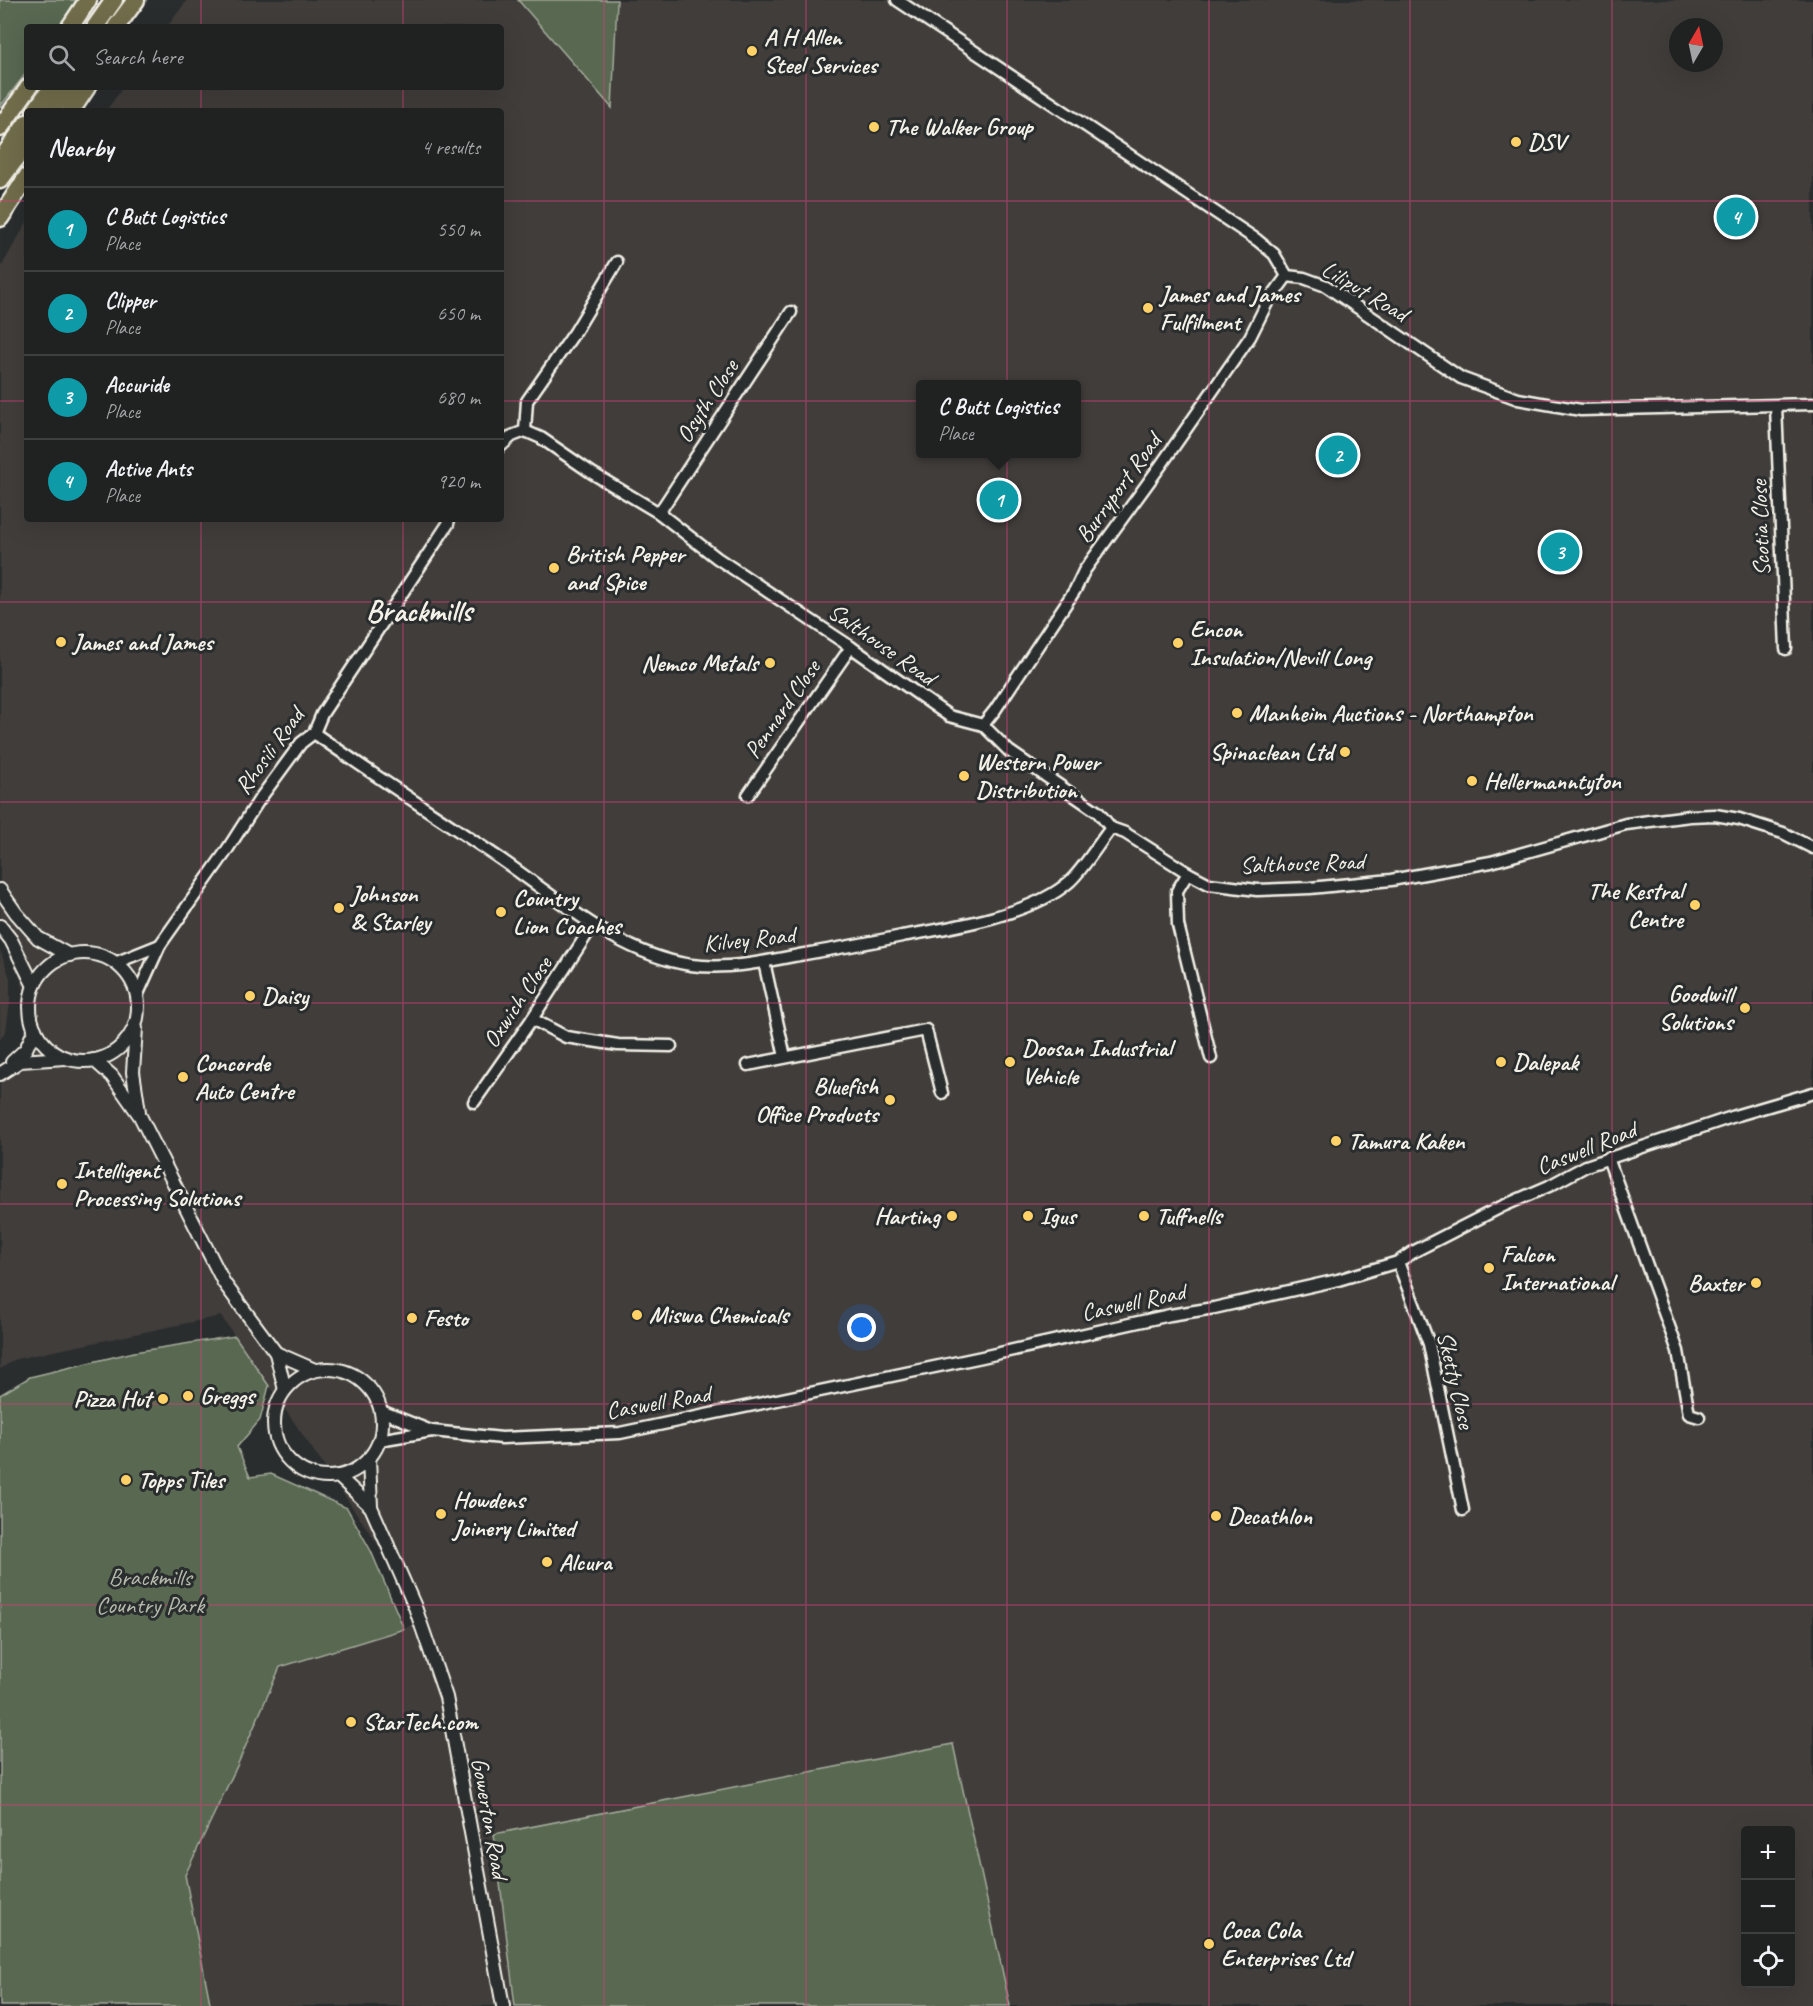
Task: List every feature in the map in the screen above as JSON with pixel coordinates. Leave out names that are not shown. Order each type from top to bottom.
[{"type":"highway","points":[[72,24],[88,0]]},
{"type":"highway","points":[[97,24],[114,0]]},
{"type":"highway","points":[[118,24],[136,0]]},
{"type":"highway","points":[[131,24],[147,0]]},
{"type":"highway","points":[[0,128],[27,90]]},
{"type":"highway","points":[[37,108],[50,90]]},
{"type":"highway","points":[[54,108],[68,90]]},
{"type":"highway","points":[[73,108],[85,90]]},
{"type":"highway","points":[[0,161],[24,127]]},
{"type":"highway","points":[[0,180],[24,148]]},
{"type":"highway","points":[[0,218],[24,182]]},
{"type":"street","name":"Liliput Road","points":[[897,0],[1257,240],[1274,254],[1287,276],[1304,278],[1326,286],[1461,378],[1518,399],[1581,410],[1813,404]]},
{"type":"street","points":[[504,443],[512,436],[525,431],[527,401],[574,332],[617,262]]},
{"type":"street","name":"Burryport Road","points":[[983,724],[995,710],[1076,590],[1084,571],[1250,337],[1267,303],[1287,276]]},
{"type":"street","name":"Osyth Close","points":[[659,513],[791,312]]},
{"type":"street","name":"Scotia Close","points":[[1776,406],[1786,649]]},
{"type":"street","name":"Salthouse Road","points":[[525,431],[541,438],[592,473],[659,513],[717,558],[851,647],[949,716],[983,724],[1010,751],[1098,812],[1110,828],[1125,833],[1209,884],[1257,890],[1310,888],[1391,880],[1491,862],[1626,824],[1690,816],[1715,815],[1739,819],[1783,833],[1813,848]]},
{"type":"street","name":"Rhosili Road","points":[[137,996],[160,945],[225,853],[259,800],[301,743],[314,733],[322,714],[448,522]]},
{"type":"street","name":"Pennard Close","points":[[748,795],[851,647]]},
{"type":"street","name":"Kilvey Road","points":[[314,733],[499,858],[593,925],[649,954],[692,965],[712,966],[764,962],[997,916],[1049,897],[1071,881],[1110,828]]},
{"type":"street","points":[[1188,873],[1177,891],[1178,925],[1210,1058]]},
{"type":"street","points":[[0,890],[38,938],[69,955]]},
{"type":"street","name":"Oxwich Close","points":[[474,1102],[532,1019],[593,925]]},
{"type":"street","points":[[0,926],[12,940],[34,986]]},
{"type":"street","points":[[115,963],[160,945]]},
{"type":"street","points":[[66,1058],[48,1046],[35,1029],[30,1007],[34,986],[42,972],[69,955],[85,953],[100,956],[115,963],[129,977],[137,996],[133,1076],[140,1116]]},
{"type":"street","points":[[764,962],[785,1057]]},
{"type":"street","points":[[2,1073],[20,1061],[66,1058],[80,1061],[94,1060],[108,1055],[121,1046],[131,1034],[136,1019]]},
{"type":"street","points":[[532,1019],[566,1037],[618,1045],[671,1046]]},
{"type":"street","points":[[2,1073],[26,1049],[35,1029]]},
{"type":"street","points":[[748,1065],[926,1030],[942,1093]]},
{"type":"street","points":[[94,1060],[112,1076],[140,1116],[224,1283],[276,1353],[285,1389]]},
{"type":"street","name":"Caswell Road","points":[[379,1440],[432,1431],[502,1438],[620,1433],[1338,1280],[1398,1263],[1413,1252],[1586,1166],[1738,1115],[1813,1093]]},
{"type":"street","points":[[1608,1158],[1678,1351],[1689,1414],[1699,1417]]},
{"type":"street","name":"Sketty Close","points":[[1398,1263],[1429,1344],[1463,1510]]},
{"type":"street","points":[[276,1353],[315,1370]]},
{"type":"street","points":[[333,1369],[349,1373],[363,1382],[374,1395],[381,1411],[382,1426],[379,1440],[369,1458],[355,1470],[338,1476],[319,1476],[302,1470],[287,1459],[280,1449],[273,1421],[277,1404],[285,1389],[298,1377],[315,1370],[333,1369]]},
{"type":"street","name":"Caswell Road","points":[[381,1411],[432,1431]]},
{"type":"street","name":"Gowerton Road","points":[[369,1458],[371,1507],[415,1607],[446,1697],[503,2006]]},
{"type":"street","name":"Gowerton Road","points":[[338,1476],[371,1507]]},
{"type":"shaded area","points":[[187,0],[518,0],[611,107],[617,0],[1813,0],[1813,2006],[212,2006],[210,2004],[185,1875],[237,1766],[280,1666],[404,1629],[427,1616],[221,1316],[16,1359],[0,1369],[0,1082],[31,1063],[34,1020],[0,918],[0,269],[24,227],[24,522],[504,522],[504,108],[108,108],[121,90],[504,90],[504,24],[169,24]]},
{"type":"shaded area","points":[[0,950],[10,978],[10,1003],[6,1030],[0,1040]]},
{"type":"green space","points":[[0,0],[77,0],[60,24],[24,24],[24,76],[0,107]]},
{"type":"green space","points":[[518,0],[617,0],[612,108]]},
{"type":"green space","name":"Brackmills Country Park","points":[[235,1336],[269,1386],[260,1420],[237,1447],[250,1477],[271,1474],[347,1508],[371,1551],[404,1629],[280,1667],[237,1766],[185,1875],[212,2006],[0,2006],[0,1395],[30,1377],[134,1352]]},
{"type":"green space","points":[[953,1744],[1010,2006],[515,2006],[494,1834]]},
{"type":"place","name":"A H Allen Steel Services","points":[[752,51]]},
{"type":"place","name":"The Walker Group","points":[[874,127]]},
{"type":"place","name":"DSV","points":[[1516,142]]},
{"type":"place","name":"Active Ants","points":[[1736,217]]},
{"type":"place","name":"James and James Fulfilment","points":[[1148,308]]},
{"type":"place","name":"Clipper","points":[[1338,455]]},
{"type":"place","name":"C Butt Logistics","points":[[999,500]]},
{"type":"place","name":"Accuride","points":[[1560,552]]},
{"type":"place","name":"British Pepper and Spice","points":[[554,568]]},
{"type":"place","name":"James and James","points":[[61,642]]},
{"type":"place","name":"Encon Insulation/Nevill Long","points":[[1178,643]]},
{"type":"place","name":"Nemco Metals","points":[[770,663]]},
{"type":"place","name":"Manheim Auctions - Northampton","points":[[1237,713]]},
{"type":"place","name":"Spinaclean Ltd","points":[[1345,752]]},
{"type":"place","name":"Western Power Distribution","points":[[964,776]]},
{"type":"place","name":"Hellermanntyton","points":[[1472,781]]},
{"type":"place","name":"The Kestral Centre","points":[[1695,905]]},
{"type":"place","name":"Johnson & Starley","points":[[339,908]]},
{"type":"place","name":"Country Lion Coaches","points":[[501,912]]},
{"type":"place","name":"Daisy","points":[[250,996]]},
{"type":"place","name":"Goodwill Solutions","points":[[1745,1008]]},
{"type":"place","name":"Doosan Industrial Vehicle","points":[[1010,1062]]},
{"type":"place","name":"Dalepak","points":[[1501,1062]]},
{"type":"place","name":"Concorde Auto Centre","points":[[183,1077]]},
{"type":"place","name":"Bluefish Office Products","points":[[890,1100]]},
{"type":"place","name":"Tamura Kaken","points":[[1336,1141]]},
{"type":"place","name":"Intelligent Processing Solutions","points":[[62,1184]]},
{"type":"place","name":"Harting","points":[[952,1216]]},
{"type":"place","name":"Igus","points":[[1028,1216]]},
{"type":"place","name":"Tuffnells","points":[[1144,1216]]},
{"type":"place","name":"Falcon International","points":[[1489,1268]]},
{"type":"place","name":"Baxter","points":[[1756,1283]]},
{"type":"place","name":"Miswa Chemicals","points":[[637,1315]]},
{"type":"place","name":"Festo","points":[[412,1318]]},
{"type":"place","name":"Greggs","points":[[188,1396]]},
{"type":"place","name":"Pizza Hut","points":[[163,1399]]},
{"type":"place","name":"Topps Tiles","points":[[126,1480]]},
{"type":"place","name":"Howdens Joinery Limited","points":[[441,1514]]},
{"type":"place","name":"Decathlon","points":[[1216,1516]]},
{"type":"place","name":"Alcura","points":[[547,1562]]},
{"type":"place","name":"StarTech.com","points":[[351,1722]]},
{"type":"place","name":"Coca Cola Enterprises Ltd","points":[[1209,1944]]},
{"type":"district","name":"Brackmills","points":[[419,611]]}]
